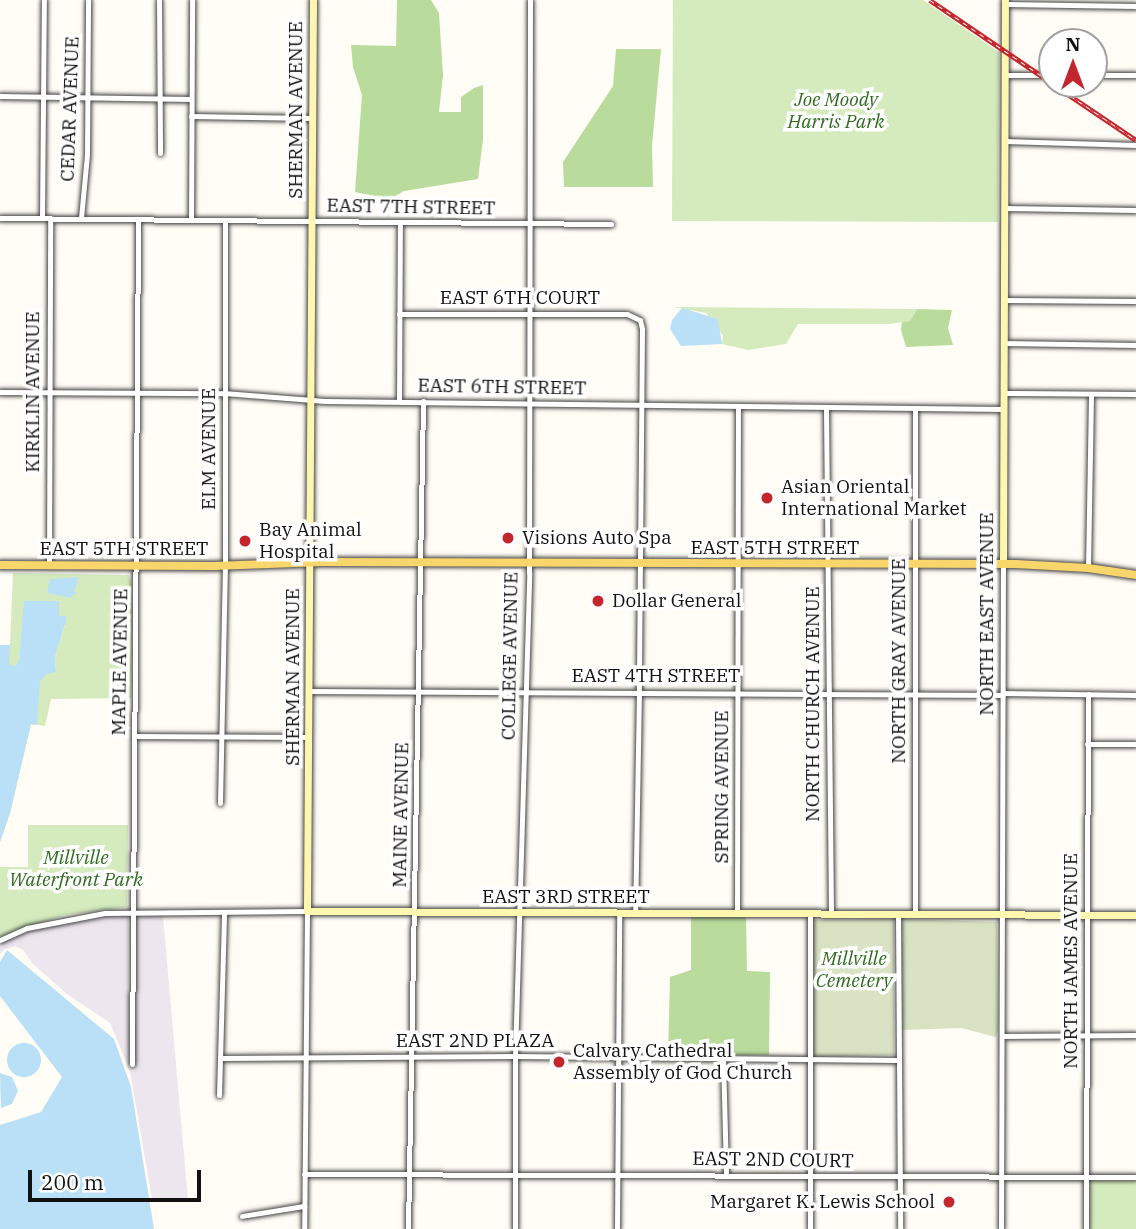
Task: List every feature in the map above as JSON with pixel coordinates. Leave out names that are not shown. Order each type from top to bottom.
[{"type":"main road","name":"EAST 5TH STREET","points":[[0,565],[224,565],[309,562],[1003,564],[1088,568],[1136,575]]},
{"type":"street","points":[[42,218],[44,0]]},
{"type":"street","name":"CEDAR AVENUE","points":[[81,218],[88,97],[88,0]]},
{"type":"street","points":[[159,0],[160,153]]},
{"type":"street","points":[[191,219],[192,0]]},
{"type":"street","name":"SHERMAN AVENUE","points":[[304,1229],[313,0]]},
{"type":"street","name":"COLLEGE AVENUE","points":[[514,1229],[515,1056],[528,562],[530,0]]},
{"type":"street","points":[[1005,2],[1136,6]]},
{"type":"street","name":"NORTH EAST AVENUE","points":[[1001,1229],[1005,2]]},
{"type":"street","points":[[1004,75],[1038,75]]},
{"type":"street","points":[[1108,75],[1136,75]]},
{"type":"street","points":[[0,96],[191,99]]},
{"type":"street","points":[[191,116],[312,118]]},
{"type":"street","points":[[1004,141],[1136,145]]},
{"type":"street","points":[[1004,208],[1136,210]]},
{"type":"street","name":"EAST 7TH STREET","points":[[0,218],[611,224]]},
{"type":"street","name":"KIRKLIN AVENUE","points":[[49,565],[50,218]]},
{"type":"street","name":"MAPLE AVENUE","points":[[132,1064],[138,219]]},
{"type":"street","name":"ELM AVENUE","points":[[220,803],[225,220]]},
{"type":"street","points":[[399,401],[400,224]]},
{"type":"street","points":[[1003,300],[1136,301]]},
{"type":"street","name":"EAST 6TH COURT","points":[[399,314],[627,314],[640,320],[642,329],[640,407]]},
{"type":"street","points":[[1003,343],[1136,345]]},
{"type":"street","name":"EAST 6TH STREET","points":[[0,391],[48,394],[225,393],[310,399],[529,402],[640,407],[1003,409]]},
{"type":"street","points":[[1003,393],[1136,394]]},
{"type":"street","points":[[1088,568],[1091,394]]},
{"type":"street","name":"MAINE AVENUE","points":[[408,1229],[423,401]]},
{"type":"street","points":[[635,913],[640,407]]},
{"type":"street","name":"SPRING AVENUE","points":[[737,914],[738,408]]},
{"type":"street","name":"NORTH CHURCH AVENUE","points":[[826,408],[831,915]]},
{"type":"street","name":"NORTH GRAY AVENUE","points":[[915,408],[915,915]]},
{"type":"street","name":"EAST 4TH STREET","points":[[308,691],[1136,695]]},
{"type":"street","name":"NORTH JAMES AVENUE","points":[[1086,1229],[1088,694]]},
{"type":"street","points":[[135,736],[308,737]]},
{"type":"street","points":[[1087,744],[1136,744]]},
{"type":"street","name":"EAST 3RD STREET","points":[[0,940],[27,928],[64,919],[131,912],[1136,915]]},
{"type":"street","points":[[219,1094],[224,912]]},
{"type":"street","points":[[617,1229],[619,913]]},
{"type":"street","points":[[810,914],[810,1229]]},
{"type":"street","points":[[898,915],[900,1229]]},
{"type":"street","points":[[1002,1036],[1136,1035]]},
{"type":"street","name":"EAST 2ND PLAZA","points":[[220,1058],[515,1056],[897,1060]]},
{"type":"street","points":[[723,1058],[726,1175]]},
{"type":"street","name":"EAST 2ND COURT","points":[[304,1174],[1136,1177]]},
{"type":"street","points":[[242,1216],[304,1206]]},
{"type":"shaded area","points":[[100,916],[128,916],[129,1067],[134,1067],[134,916],[163,916],[188,1200],[152,1199],[130,1071],[110,1023],[67,994],[33,964],[23,950],[16,946],[5,949],[0,954],[0,944],[28,931]]},
{"type":"green space","points":[[397,0],[431,0],[439,13],[443,75],[439,112],[461,112],[461,97],[483,85],[483,139],[478,179],[404,191],[390,199],[355,192],[362,95],[353,67],[351,45],[396,46]]},
{"type":"green space","name":"Joe Moody Harris Park","points":[[673,0],[923,0],[999,52],[998,222],[672,221]]},
{"type":"green space","points":[[616,49],[661,49],[652,146],[653,187],[564,187],[563,162],[613,86]]},
{"type":"green space","points":[[673,307],[917,309],[910,321],[889,324],[798,324],[786,344],[748,350],[722,344],[723,336],[706,313]]},
{"type":"green space","points":[[917,309],[952,310],[948,328],[953,345],[906,347],[901,330],[902,322],[910,321]]},
{"type":"green space","points":[[13,573],[128,575],[133,586],[131,698],[51,699],[45,726],[31,724],[10,813],[0,842],[0,819],[39,671],[56,672],[55,657],[65,625],[20,649],[19,661],[24,660],[13,677],[0,651],[0,645],[10,645]]},
{"type":"green space","name":"Millville Waterfront Park","points":[[28,825],[128,825],[127,907],[64,915],[0,937],[0,867],[28,867]]},
{"type":"green space","points":[[691,917],[746,917],[747,971],[770,972],[769,1055],[668,1055],[670,977],[691,970]]},
{"type":"green space","name":"Millville Cemetery","points":[[894,919],[894,1055],[814,1057],[813,920]]},
{"type":"green space","name":"Millville Cemetery","points":[[902,919],[997,922],[996,1037],[961,1028],[900,1030]]},
{"type":"green space","points":[[1090,1181],[1136,1181],[1136,1229],[1089,1229]]},
{"type":"water","points":[[682,308],[718,319],[722,344],[681,346],[670,329],[672,320]]},
{"type":"water","points":[[79,577],[72,598],[47,593],[50,579]]},
{"type":"water","points":[[24,601],[59,601],[59,616],[66,616],[66,621],[55,657],[56,672],[46,674],[40,682],[37,725],[31,724],[10,813],[0,842],[0,645],[10,645],[9,665],[16,666],[19,660]]},
{"type":"water","points":[[7,950],[114,1039],[131,1087],[154,1229],[0,1229],[0,1125],[41,1112],[62,1077],[0,996],[0,962]]},
{"type":"water","points":[[24,1043],[36,1048],[41,1060],[36,1072],[24,1077],[12,1072],[7,1060],[12,1048]]},
{"type":"water","points":[[0,1073],[12,1077],[18,1091],[12,1104],[1,1108]]},
{"type":"railway","points":[[930,0],[1038,73]]},
{"type":"railway","points":[[1074,98],[1136,140]]},
{"type":"place","name":"Asian Oriental International Market","points":[[767,498]]},
{"type":"place","name":"Visions Auto Spa","points":[[508,538]]},
{"type":"place","name":"Bay Animal Hospital","points":[[245,541]]},
{"type":"place","name":"Dollar General","points":[[598,601]]},
{"type":"place","name":"Calvary Cathedral Assembly of God Church","points":[[559,1062]]},
{"type":"place","name":"Margaret K. Lewis School","points":[[949,1202]]}]
